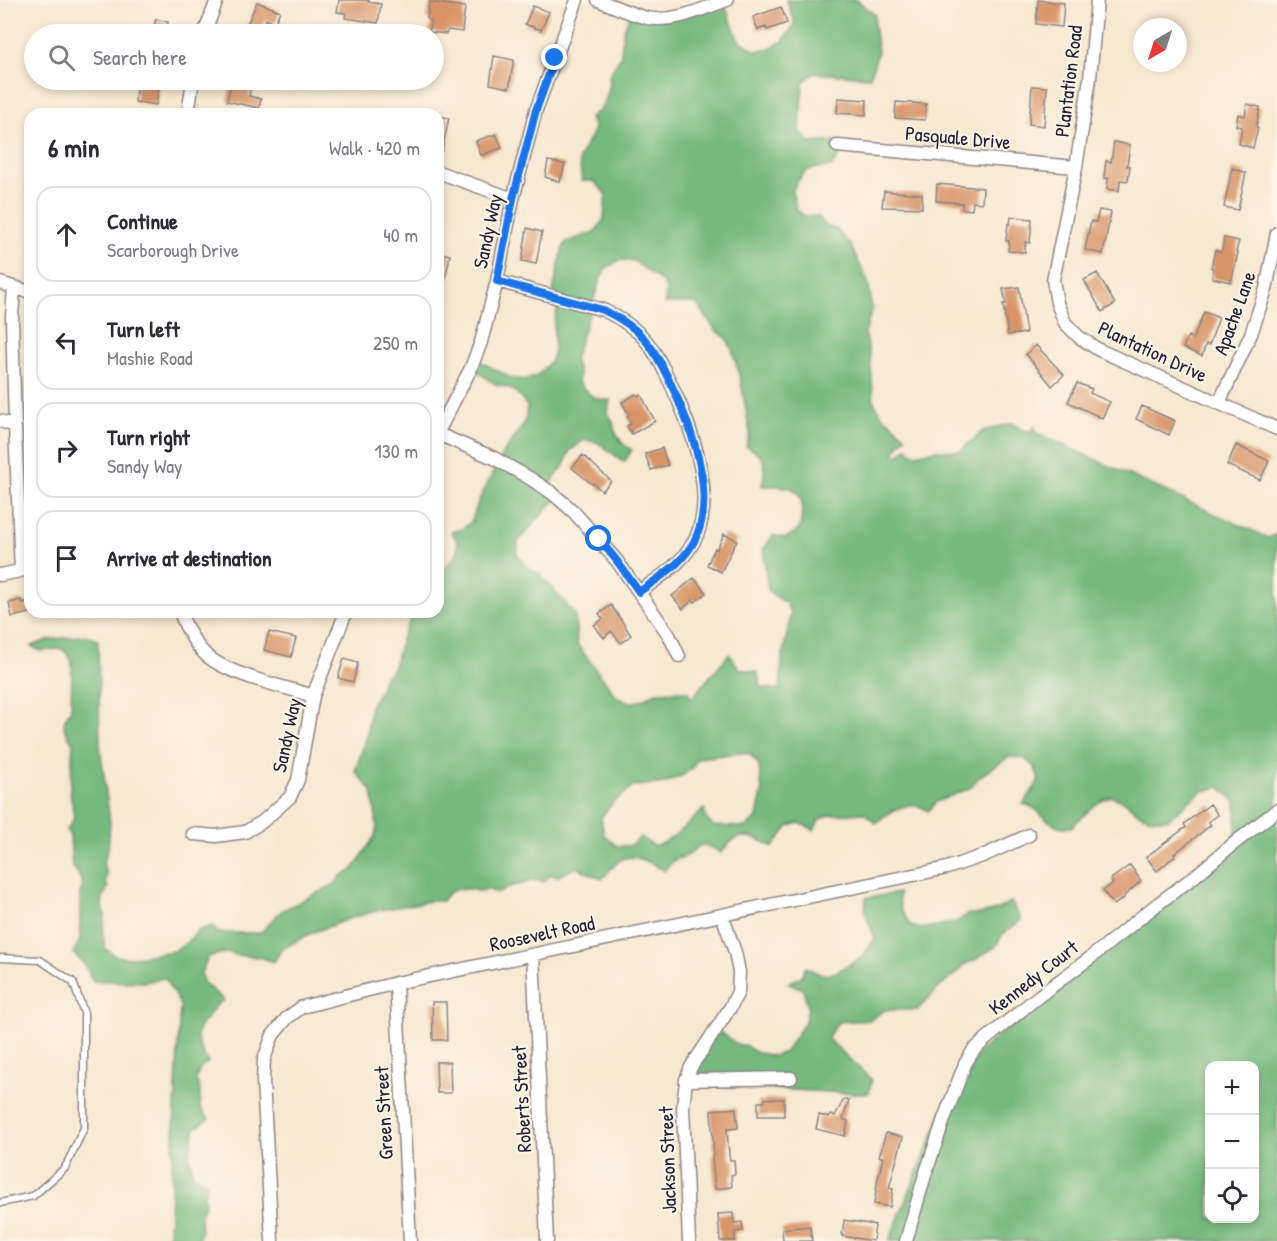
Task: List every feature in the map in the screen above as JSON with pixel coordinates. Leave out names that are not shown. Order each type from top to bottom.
[{"type":"street","points":[[208,24],[217,0]]},
{"type":"street","name":"Sandy Way","points":[[444,421],[471,368],[481,342],[497,281],[513,199],[536,110],[578,0]]},
{"type":"street","points":[[598,0],[638,15],[656,19],[690,14],[728,0]]},
{"type":"street","name":"Plantation Road","points":[[1077,167],[1090,78],[1097,0]]},
{"type":"street","points":[[189,108],[192,90]]},
{"type":"street","name":"Pasquale Drive","points":[[837,146],[1077,167]]},
{"type":"street","name":"Plantation Drive","points":[[1077,167],[1053,280],[1056,303],[1065,323],[1079,337],[1099,350],[1277,429]]},
{"type":"street","points":[[444,174],[513,199]]},
{"type":"street","name":"Apache Lane","points":[[1219,403],[1251,334],[1266,289],[1277,233]]},
{"type":"street","points":[[497,281],[603,310],[619,317],[633,327],[646,341],[659,360],[682,407],[693,440],[703,487],[700,528],[689,550],[680,560],[639,592]]},
{"type":"street","points":[[0,283],[24,290]]},
{"type":"street","points":[[14,287],[12,316],[15,426],[24,543]]},
{"type":"street","points":[[0,421],[15,426]]},
{"type":"street","points":[[444,436],[494,458],[552,492],[573,510],[617,561],[669,635],[679,656]]},
{"type":"street","points":[[0,575],[24,569]]},
{"type":"street","points":[[182,618],[185,627],[208,657],[240,673],[313,696]]},
{"type":"street","name":"Sandy Way","points":[[193,834],[216,836],[245,832],[262,822],[290,797],[298,780],[313,696],[344,618]]},
{"type":"street","name":"Kennedy Court","points":[[906,1241],[944,1119],[964,1064],[973,1052],[1039,996],[1196,876],[1277,810]]},
{"type":"street","name":"Roosevelt Road","points":[[272,1241],[263,1081],[264,1059],[273,1035],[287,1018],[302,1007],[396,983],[947,868],[985,855],[1029,835]]},
{"type":"street","name":"Jackson Street","points":[[689,1241],[682,1108],[686,1080],[694,1061],[730,1008],[738,992],[739,972],[735,952],[722,915]]},
{"type":"street","name":"Roberts Street","points":[[533,955],[547,1241]]},
{"type":"street","name":"Green Street","points":[[396,983],[410,1241]]},
{"type":"street","points":[[686,1080],[790,1078]]},
{"type":"lane","points":[[0,958],[40,960],[73,982],[84,1013],[84,1128],[65,1168],[33,1196],[0,1203]]},
{"type":"green space","points":[[786,0],[857,0],[875,15],[874,25],[878,52],[870,77],[814,73],[803,83],[800,130],[810,143],[835,141],[848,144],[831,167],[806,171],[792,191],[796,208],[803,215],[819,217],[826,226],[836,229],[851,246],[868,282],[872,309],[865,333],[870,357],[874,403],[883,416],[906,436],[894,452],[898,456],[907,447],[910,452],[916,454],[936,450],[960,451],[983,431],[1013,423],[1022,430],[1032,431],[1034,426],[1037,433],[1268,538],[1277,534],[1277,1241],[889,1241],[945,1105],[981,1050],[1236,839],[1236,802],[1220,787],[1202,791],[1168,819],[1153,819],[1138,813],[1125,802],[1111,796],[1096,804],[1071,827],[1055,825],[1035,809],[1023,804],[1039,779],[1035,768],[1024,758],[1009,757],[979,777],[970,788],[936,802],[928,811],[916,805],[905,806],[875,823],[865,813],[830,815],[819,820],[814,830],[800,823],[789,826],[773,847],[749,837],[739,837],[733,840],[721,853],[713,848],[700,845],[687,856],[674,860],[664,871],[648,862],[630,857],[619,861],[602,879],[576,867],[557,877],[551,874],[544,882],[533,880],[511,886],[499,893],[489,890],[457,889],[448,893],[442,901],[380,910],[309,934],[282,949],[274,962],[228,952],[208,957],[201,973],[203,982],[224,1000],[215,1006],[197,1034],[197,1040],[208,1062],[200,1069],[196,1079],[200,1090],[200,1107],[209,1119],[195,1128],[189,1156],[194,1175],[207,1182],[204,1195],[205,1204],[200,1215],[201,1231],[198,1241],[165,1241],[169,1233],[180,1005],[165,978],[144,982],[93,981],[84,964],[73,953],[80,940],[80,894],[83,885],[72,866],[70,836],[67,830],[74,818],[70,790],[73,743],[64,728],[65,719],[71,709],[72,661],[64,650],[41,651],[31,646],[48,640],[86,635],[98,640],[100,746],[110,823],[108,849],[103,864],[107,874],[105,882],[108,888],[103,896],[102,907],[105,914],[103,934],[105,948],[116,956],[129,958],[174,951],[199,930],[212,926],[218,933],[260,933],[281,911],[335,884],[342,875],[352,871],[375,836],[377,825],[372,791],[355,771],[367,736],[370,706],[380,690],[383,678],[393,669],[403,633],[412,618],[444,618],[444,570],[457,554],[458,542],[451,532],[462,529],[471,522],[479,500],[501,457],[525,422],[527,406],[519,395],[510,388],[497,385],[473,369],[478,360],[511,378],[525,380],[537,376],[551,361],[554,350],[554,323],[560,298],[553,292],[562,251],[566,242],[595,232],[604,219],[606,194],[594,181],[582,181],[579,159],[594,129],[590,117],[600,110],[606,99],[610,84],[609,76],[621,55],[623,32],[631,11],[657,16],[724,3],[738,39],[756,51],[770,48],[783,41],[793,27],[794,20]],"holes":[[[620,260],[634,261],[661,281],[666,288],[665,303],[696,303],[716,331],[726,337],[733,352],[741,382],[750,433],[746,446],[757,452],[764,462],[762,486],[793,489],[802,503],[800,528],[786,538],[773,535],[763,550],[768,590],[786,603],[791,614],[782,659],[780,690],[761,687],[757,672],[740,669],[729,654],[691,699],[688,691],[655,692],[635,702],[621,699],[616,696],[577,644],[575,614],[539,573],[534,572],[523,563],[517,553],[518,541],[557,498],[548,488],[563,467],[570,451],[584,440],[597,442],[624,462],[632,450],[623,444],[615,432],[608,413],[610,400],[591,396],[578,382],[579,374],[574,359],[606,268]],[[750,754],[759,765],[762,791],[757,818],[746,827],[713,826],[706,819],[704,809],[680,832],[659,845],[653,845],[641,837],[629,846],[617,846],[604,835],[601,817],[616,799],[634,786],[665,783],[683,775],[693,767],[698,758]]]},
{"type":"green space","points":[[899,893],[901,910],[911,926],[920,929],[956,922],[968,914],[990,912],[1011,902],[1021,920],[1002,935],[995,947],[963,965],[918,1010],[885,1010],[870,1020],[838,1022],[827,1038],[872,1080],[869,1093],[689,1084],[692,1065],[720,1032],[740,1046],[745,1045],[755,1052],[773,1056],[785,1052],[805,1022],[808,1007],[803,989],[788,983],[801,977],[806,967],[817,973],[828,975],[863,957],[875,938],[865,913],[866,898]]},
{"type":"building","points":[[339,0],[369,0],[368,2],[381,4],[378,23],[345,18],[346,13],[337,12]]},
{"type":"building","points":[[1038,0],[1064,3],[1062,27],[1036,24]]},
{"type":"building","points":[[257,2],[280,11],[275,23],[266,19],[264,24],[247,24]]},
{"type":"building","points":[[430,2],[465,7],[462,32],[448,30],[444,34],[444,24],[430,24],[431,21],[427,19]]},
{"type":"building","points":[[533,6],[549,12],[541,30],[525,24]]},
{"type":"building","points":[[781,7],[787,23],[767,30],[766,27],[758,30],[753,17]]},
{"type":"building","points":[[156,19],[168,22],[168,24],[155,24]]},
{"type":"building","points":[[494,56],[514,60],[509,88],[490,84]]},
{"type":"building","points":[[1032,86],[1047,87],[1044,126],[1029,124]]},
{"type":"building","points":[[136,90],[158,90],[156,105],[135,102]]},
{"type":"building","points":[[230,90],[250,90],[249,96],[261,99],[259,108],[227,101]]},
{"type":"building","points":[[838,98],[867,100],[866,115],[837,113]]},
{"type":"building","points":[[896,102],[926,104],[925,120],[895,118]]},
{"type":"building","points":[[1247,104],[1260,107],[1253,148],[1239,144],[1242,127],[1236,126],[1238,114],[1245,116]]},
{"type":"building","points":[[444,117],[449,118],[444,142]]},
{"type":"building","points":[[496,134],[502,148],[481,155],[476,141]]},
{"type":"building","points":[[1114,142],[1130,145],[1127,166],[1130,166],[1128,181],[1120,180],[1119,191],[1107,189],[1108,178],[1104,178],[1106,161],[1111,162]]},
{"type":"building","points":[[548,161],[565,164],[560,182],[545,177]]},
{"type":"building","points":[[1232,168],[1246,173],[1238,210],[1224,207]]},
{"type":"building","points":[[937,184],[983,188],[982,203],[973,202],[972,210],[962,209],[962,203],[936,201]]},
{"type":"building","points":[[884,191],[922,194],[922,208],[882,207]]},
{"type":"building","points":[[1099,210],[1111,212],[1103,254],[1085,250],[1091,221],[1096,222]]},
{"type":"building","points":[[1011,217],[1032,219],[1030,243],[1025,242],[1025,252],[1008,251],[1009,241],[1006,241]]},
{"type":"building","points":[[527,228],[542,232],[536,264],[522,261]]},
{"type":"building","points":[[1224,238],[1239,241],[1231,282],[1212,278],[1213,268],[1211,268],[1215,250],[1220,252],[1222,250]]},
{"type":"building","points":[[444,254],[450,255],[444,286]]},
{"type":"building","points":[[1097,273],[1115,304],[1102,312],[1084,280]]},
{"type":"building","points":[[1019,287],[1026,333],[1008,335],[1003,289]]},
{"type":"building","points":[[1204,312],[1219,318],[1209,345],[1206,344],[1202,356],[1183,348],[1188,336],[1193,339]]},
{"type":"building","points":[[1036,345],[1064,375],[1052,386],[1026,354]]},
{"type":"building","points":[[1077,383],[1092,389],[1090,393],[1110,402],[1102,418],[1068,402]]},
{"type":"building","points":[[636,394],[641,395],[655,421],[632,434],[627,426],[631,424],[627,416],[629,415],[622,402]]},
{"type":"building","points":[[1142,406],[1175,421],[1169,435],[1136,419]]},
{"type":"building","points":[[1236,445],[1269,461],[1260,480],[1227,465]]},
{"type":"building","points":[[662,448],[668,465],[651,470],[645,454]]},
{"type":"building","points":[[583,455],[611,481],[602,491],[572,468]]},
{"type":"building","points":[[724,534],[737,540],[721,572],[707,565]]},
{"type":"building","points":[[694,578],[706,593],[683,609],[672,596]]},
{"type":"building","points":[[21,600],[24,602],[24,614],[12,617],[9,603]]},
{"type":"building","points":[[611,605],[631,635],[621,643],[611,631],[604,638],[594,625],[603,619],[599,614]]},
{"type":"building","points":[[269,632],[296,638],[291,657],[264,650]]},
{"type":"building","points":[[344,659],[358,663],[353,682],[338,678]]},
{"type":"building","points":[[1210,804],[1218,815],[1208,822],[1211,825],[1174,854],[1175,856],[1157,871],[1146,857],[1186,827],[1184,824]]},
{"type":"building","points":[[1130,865],[1141,881],[1114,905],[1103,891],[1113,883],[1111,879]]},
{"type":"building","points":[[432,1002],[446,1002],[447,1040],[433,1040]]},
{"type":"building","points":[[436,1062],[450,1062],[451,1093],[437,1093]]},
{"type":"building","points":[[765,1099],[784,1099],[784,1116],[758,1116],[758,1102],[764,1102]]},
{"type":"building","points":[[844,1099],[849,1100],[843,1119],[848,1121],[845,1136],[816,1129],[819,1115],[835,1116]]},
{"type":"building","points":[[736,1108],[738,1128],[727,1129],[730,1160],[734,1160],[735,1174],[731,1175],[732,1187],[715,1189],[711,1110]]},
{"type":"building","points":[[886,1133],[903,1137],[889,1188],[893,1189],[890,1207],[874,1204],[883,1158],[879,1156]]},
{"type":"building","points":[[733,1213],[734,1223],[742,1222],[743,1231],[735,1232],[735,1241],[720,1241],[718,1214]]},
{"type":"building","points":[[844,1220],[875,1225],[873,1241],[842,1236]]},
{"type":"building","points":[[810,1226],[812,1241],[783,1241],[782,1229]]},
{"type":"route","points":[[555,58],[536,110],[513,199],[497,281],[603,310],[633,327],[659,360],[682,407],[693,440],[703,487],[702,516],[696,539],[671,569],[639,592],[599,539]]}]
